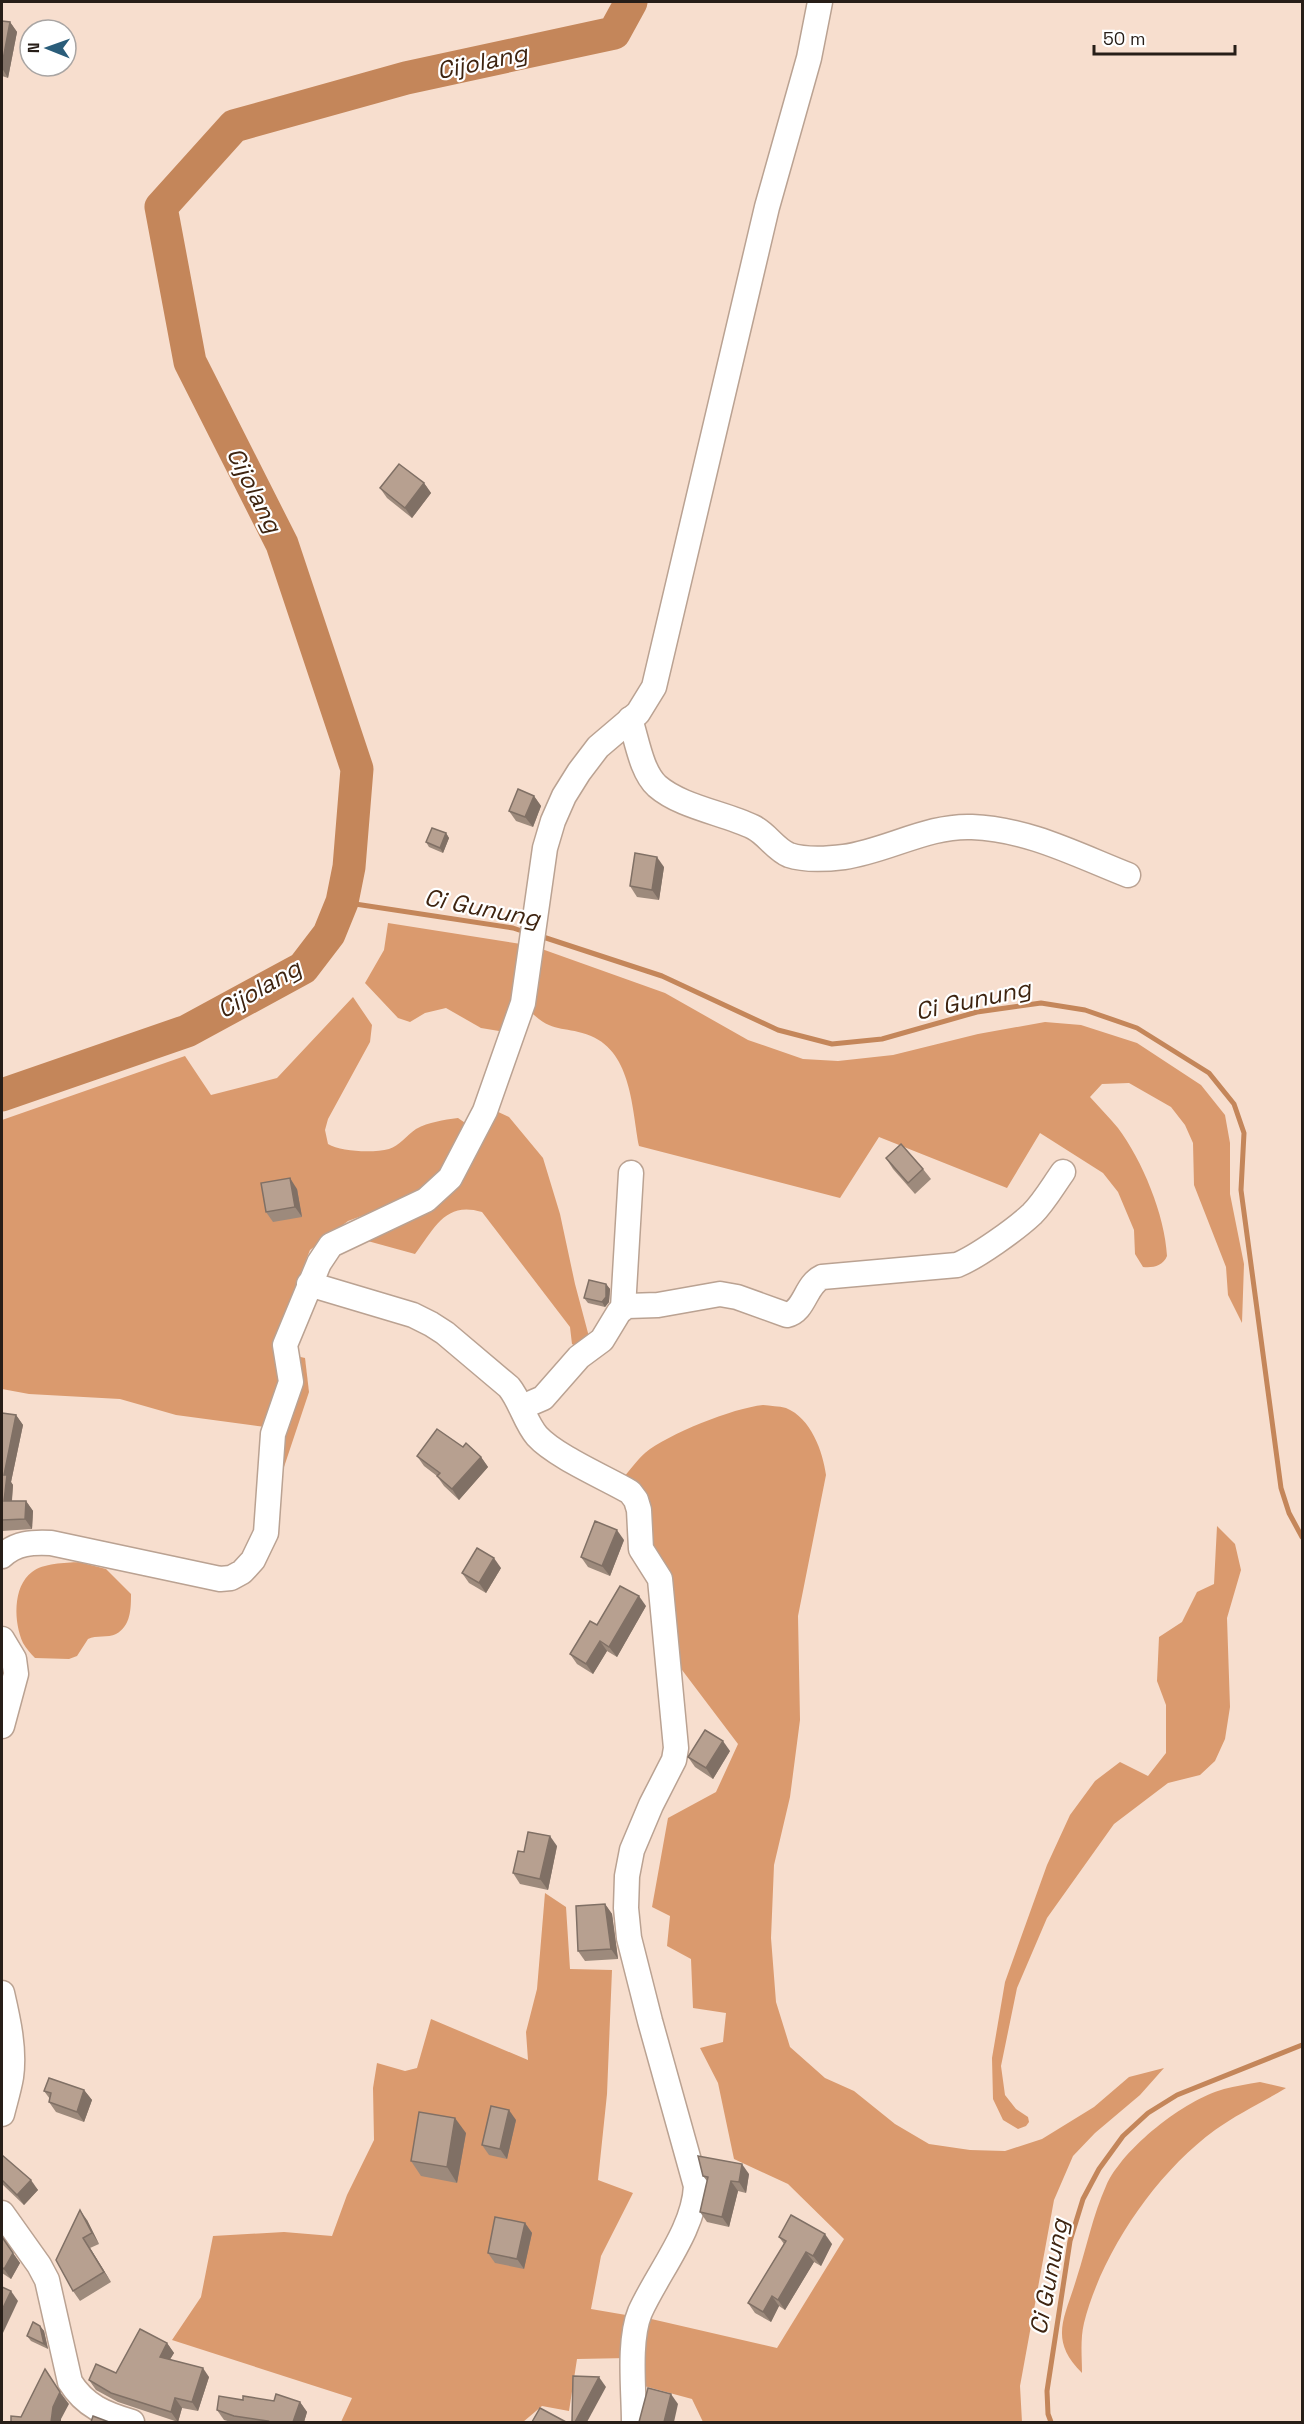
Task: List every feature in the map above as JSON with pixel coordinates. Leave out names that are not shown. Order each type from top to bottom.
[{"type":"street","points":[[2,1556],[12,1548],[24,1544],[51,1543],[220,1579],[231,1578],[242,1572],[253,1560],[266,1533],[273,1434],[291,1382],[285,1345],[309,1284],[331,1245],[426,1200],[450,1178],[485,1111],[523,1003],[545,848],[564,796],[598,747],[647,701],[654,687],[767,207],[809,58],[820,2]]},
{"type":"street","points":[[630,719],[648,775],[657,786],[671,795],[753,827],[790,855],[801,857],[850,856],[925,834],[969,826],[1022,834],[1128,875]]},
{"type":"street","points":[[623,1308],[630,1305],[658,1305],[720,1294],[737,1297],[787,1315],[797,1310],[812,1284],[822,1277],[957,1265],[973,1257],[1025,1220],[1034,1212],[1063,1172]]},
{"type":"street","points":[[522,1407],[537,1402],[549,1393],[579,1357],[602,1340],[623,1308],[631,1173]]},
{"type":"street","points":[[309,1284],[413,1315],[445,1333],[509,1387],[536,1434],[547,1446],[630,1492],[636,1500],[641,1549],[660,1579],[675,1754],[632,1850],[627,1876],[626,1908],[629,1938],[696,2186],[692,2212],[638,2319],[634,2343],[634,2422]]},
{"type":"street","points":[[2,1639],[14,1659],[16,1674],[2,1726]]},
{"type":"street","points":[[2,1993],[8,2016],[11,2051],[11,2076],[2,2114]]},
{"type":"street","points":[[2,2213],[47,2280],[70,2382],[78,2395],[92,2407],[109,2416],[132,2422]]},
{"type":"shaded area","points":[[388,923],[521,944],[505,1032],[481,1028],[446,1008],[425,1013],[410,1022],[398,1018],[365,983],[384,950]]},
{"type":"shaded area","points":[[539,948],[665,993],[748,1040],[803,1059],[838,1061],[893,1055],[978,1034],[1045,1022],[1081,1025],[1137,1043],[1201,1085],[1225,1115],[1230,1143],[1230,1194],[1244,1264],[1242,1323],[1228,1295],[1226,1267],[1194,1185],[1193,1143],[1185,1125],[1171,1107],[1129,1083],[1102,1084],[1090,1097],[1127,1141],[1144,1172],[1157,1206],[1167,1256],[1157,1266],[1150,1267],[1143,1267],[1135,1254],[1134,1230],[1118,1192],[1103,1173],[1040,1133],[1007,1188],[879,1137],[840,1198],[639,1146],[628,1084],[615,1055],[605,1044],[591,1036],[552,1026],[537,1018],[529,1010]]},
{"type":"shaded area","points":[[353,997],[372,1025],[370,1042],[328,1119],[325,1130],[328,1144],[349,1150],[383,1150],[393,1148],[416,1129],[431,1123],[458,1118],[471,1127],[444,1171],[413,1197],[348,1221],[310,1250],[278,1331],[283,1378],[265,1427],[176,1415],[120,1399],[29,1394],[2,1389],[2,1120],[185,1056],[211,1095],[277,1078]]},
{"type":"shaded area","points":[[494,1110],[509,1117],[543,1158],[560,1214],[588,1333],[589,1339],[577,1347],[572,1344],[570,1327],[482,1212],[459,1210],[442,1219],[415,1254],[364,1240],[425,1210]]},
{"type":"shaded area","points":[[292,1355],[305,1358],[309,1392],[279,1482]]},
{"type":"shaded area","points":[[763,1405],[786,1408],[802,1419],[819,1446],[826,1475],[798,1616],[800,1720],[790,1797],[774,1865],[771,1938],[776,2002],[790,2047],[825,2078],[854,2091],[895,2124],[929,2144],[970,2150],[1005,2151],[1042,2139],[1094,2107],[1129,2077],[1164,2068],[1140,2095],[1095,2133],[1073,2156],[1054,2200],[1020,2386],[1022,2422],[703,2422],[692,2399],[644,2386],[643,2341],[647,2318],[777,2348],[844,2239],[788,2184],[734,2159],[718,2083],[700,2048],[723,2042],[726,2013],[693,2008],[691,1959],[667,1946],[670,1916],[652,1907],[668,1818],[716,1792],[738,1744],[679,1666],[650,1546],[623,1478],[645,1453],[669,1438],[719,1416]]},
{"type":"shaded area","points":[[1217,1526],[1235,1544],[1241,1570],[1227,1618],[1230,1707],[1225,1739],[1215,1761],[1200,1775],[1168,1783],[1114,1824],[1047,1918],[1017,1988],[1001,2066],[1005,2095],[1016,2109],[1028,2117],[1029,2122],[1026,2126],[1018,2129],[1003,2120],[993,2099],[992,2058],[1005,1982],[1047,1865],[1070,1815],[1095,1781],[1120,1762],[1148,1776],[1166,1753],[1166,1705],[1157,1681],[1159,1637],[1182,1622],[1197,1592],[1214,1584]]},
{"type":"shaded area","points":[[79,1562],[106,1569],[131,1594],[127,1622],[116,1634],[88,1639],[77,1656],[69,1659],[35,1658],[23,1643],[18,1626],[17,1606],[21,1587],[37,1569],[54,1564]]},
{"type":"shaded area","points":[[545,1893],[566,1907],[570,1969],[612,1970],[607,2094],[598,2180],[633,2193],[601,2256],[591,2309],[626,2315],[628,2358],[577,2359],[569,2411],[542,2406],[523,2422],[341,2422],[352,2398],[172,2340],[201,2297],[213,2236],[284,2232],[332,2236],[347,2195],[374,2140],[373,2088],[377,2063],[405,2071],[417,2068],[431,2019],[528,2060],[526,2032],[537,1989]]},
{"type":"shaded area","points":[[1260,2082],[1286,2088],[1223,2124],[1193,2148],[1152,2191],[1118,2242],[1092,2296],[1084,2323],[1082,2373],[1065,2349],[1062,2328],[1097,2208],[1114,2171],[1156,2127],[1191,2103],[1224,2089]]},
{"type":"building","points":[[2,21],[10,22],[2,65]]},
{"type":"building","points":[[399,464],[424,483],[405,508],[380,488]]},
{"type":"building","points":[[518,789],[534,796],[525,817],[509,811]]},
{"type":"building","points":[[432,828],[446,833],[440,848],[426,842]]},
{"type":"building","points":[[635,853],[657,857],[652,890],[630,886]]},
{"type":"building","points":[[901,1144],[923,1169],[908,1183],[886,1158]]},
{"type":"building","points":[[290,1178],[295,1207],[266,1212],[261,1183]]},
{"type":"building","points":[[589,1280],[606,1284],[606,1297],[602,1302],[584,1298]]},
{"type":"building","points":[[2,1413],[16,1415],[4,1475],[7,1475],[4,1501],[26,1501],[25,1519],[2,1520]]},
{"type":"building","points":[[437,1429],[463,1447],[466,1443],[481,1457],[452,1489],[437,1476],[440,1473],[417,1456]]},
{"type":"building","points":[[595,1521],[617,1530],[602,1566],[581,1557]]},
{"type":"building","points":[[477,1548],[494,1558],[479,1583],[462,1573]]},
{"type":"building","points":[[620,1586],[639,1596],[609,1647],[600,1641],[586,1664],[570,1654],[590,1621],[597,1625]]},
{"type":"building","points":[[705,1730],[723,1741],[706,1768],[688,1757]]},
{"type":"building","points":[[528,1832],[550,1836],[540,1879],[513,1873],[518,1851],[524,1852]]},
{"type":"building","points":[[605,1904],[611,1949],[578,1951],[576,1906]]},
{"type":"building","points":[[49,2078],[84,2090],[77,2112],[49,2102],[51,2093],[44,2091]]},
{"type":"building","points":[[491,2106],[509,2110],[500,2149],[482,2145]]},
{"type":"building","points":[[419,2112],[455,2118],[447,2167],[411,2161]]},
{"type":"building","points":[[2,2155],[31,2180],[17,2195],[2,2180]]},
{"type":"building","points":[[698,2156],[742,2164],[739,2182],[731,2181],[722,2217],[700,2212],[708,2177],[703,2176]]},
{"type":"building","points":[[80,2210],[92,2233],[83,2238],[104,2272],[73,2291],[56,2260]]},
{"type":"building","points":[[791,2215],[825,2234],[813,2256],[806,2252],[778,2300],[772,2296],[763,2312],[748,2303],[786,2241],[779,2237]]},
{"type":"building","points":[[495,2217],[525,2223],[517,2259],[488,2253]]},
{"type":"building","points":[[2,2237],[13,2253],[4,2269],[2,2267]]},
{"type":"building","points":[[2,2287],[11,2291],[2,2310]]},
{"type":"building","points":[[33,2322],[40,2326],[44,2344],[27,2336]]},
{"type":"building","points":[[140,2329],[167,2343],[160,2357],[203,2368],[192,2402],[175,2398],[171,2412],[111,2393],[89,2380],[96,2364],[116,2373]]},
{"type":"building","points":[[45,2369],[60,2392],[53,2407],[51,2422],[11,2422],[11,2416],[21,2417]]},
{"type":"building","points":[[573,2376],[599,2377],[575,2422],[572,2422]]},
{"type":"building","points":[[648,2388],[671,2394],[664,2422],[639,2422]]},
{"type":"building","points":[[276,2394],[300,2402],[293,2422],[267,2422],[234,2416],[217,2410],[219,2396],[243,2400],[243,2396],[274,2401]]},
{"type":"building","points":[[540,2408],[566,2422],[532,2422]]},
{"type":"building","points":[[93,2416],[109,2422],[91,2422]]},
{"type":"waterway","name":"Cijolang","points":[[2,1095],[187,1031],[303,968],[329,934],[342,902],[349,867],[357,769],[282,544],[190,362],[161,207],[234,126],[406,78],[614,33],[631,2]]},
{"type":"waterway","name":"Ci Gunung","points":[[342,902],[513,928],[525,932]]},
{"type":"waterway","name":"Ci Gunung","points":[[540,936],[662,976],[778,1030],[832,1044],[882,1039],[977,1012],[1041,1003],[1085,1010],[1137,1028],[1209,1073],[1234,1104],[1244,1133],[1241,1190],[1281,1488],[1289,1513],[1302,1537]]},
{"type":"waterway","name":"Ci Gunung","points":[[1051,2422],[1048,2414],[1047,2391],[1070,2241],[1083,2199],[1099,2169],[1123,2136],[1148,2113],[1177,2095],[1302,2045]]}]
